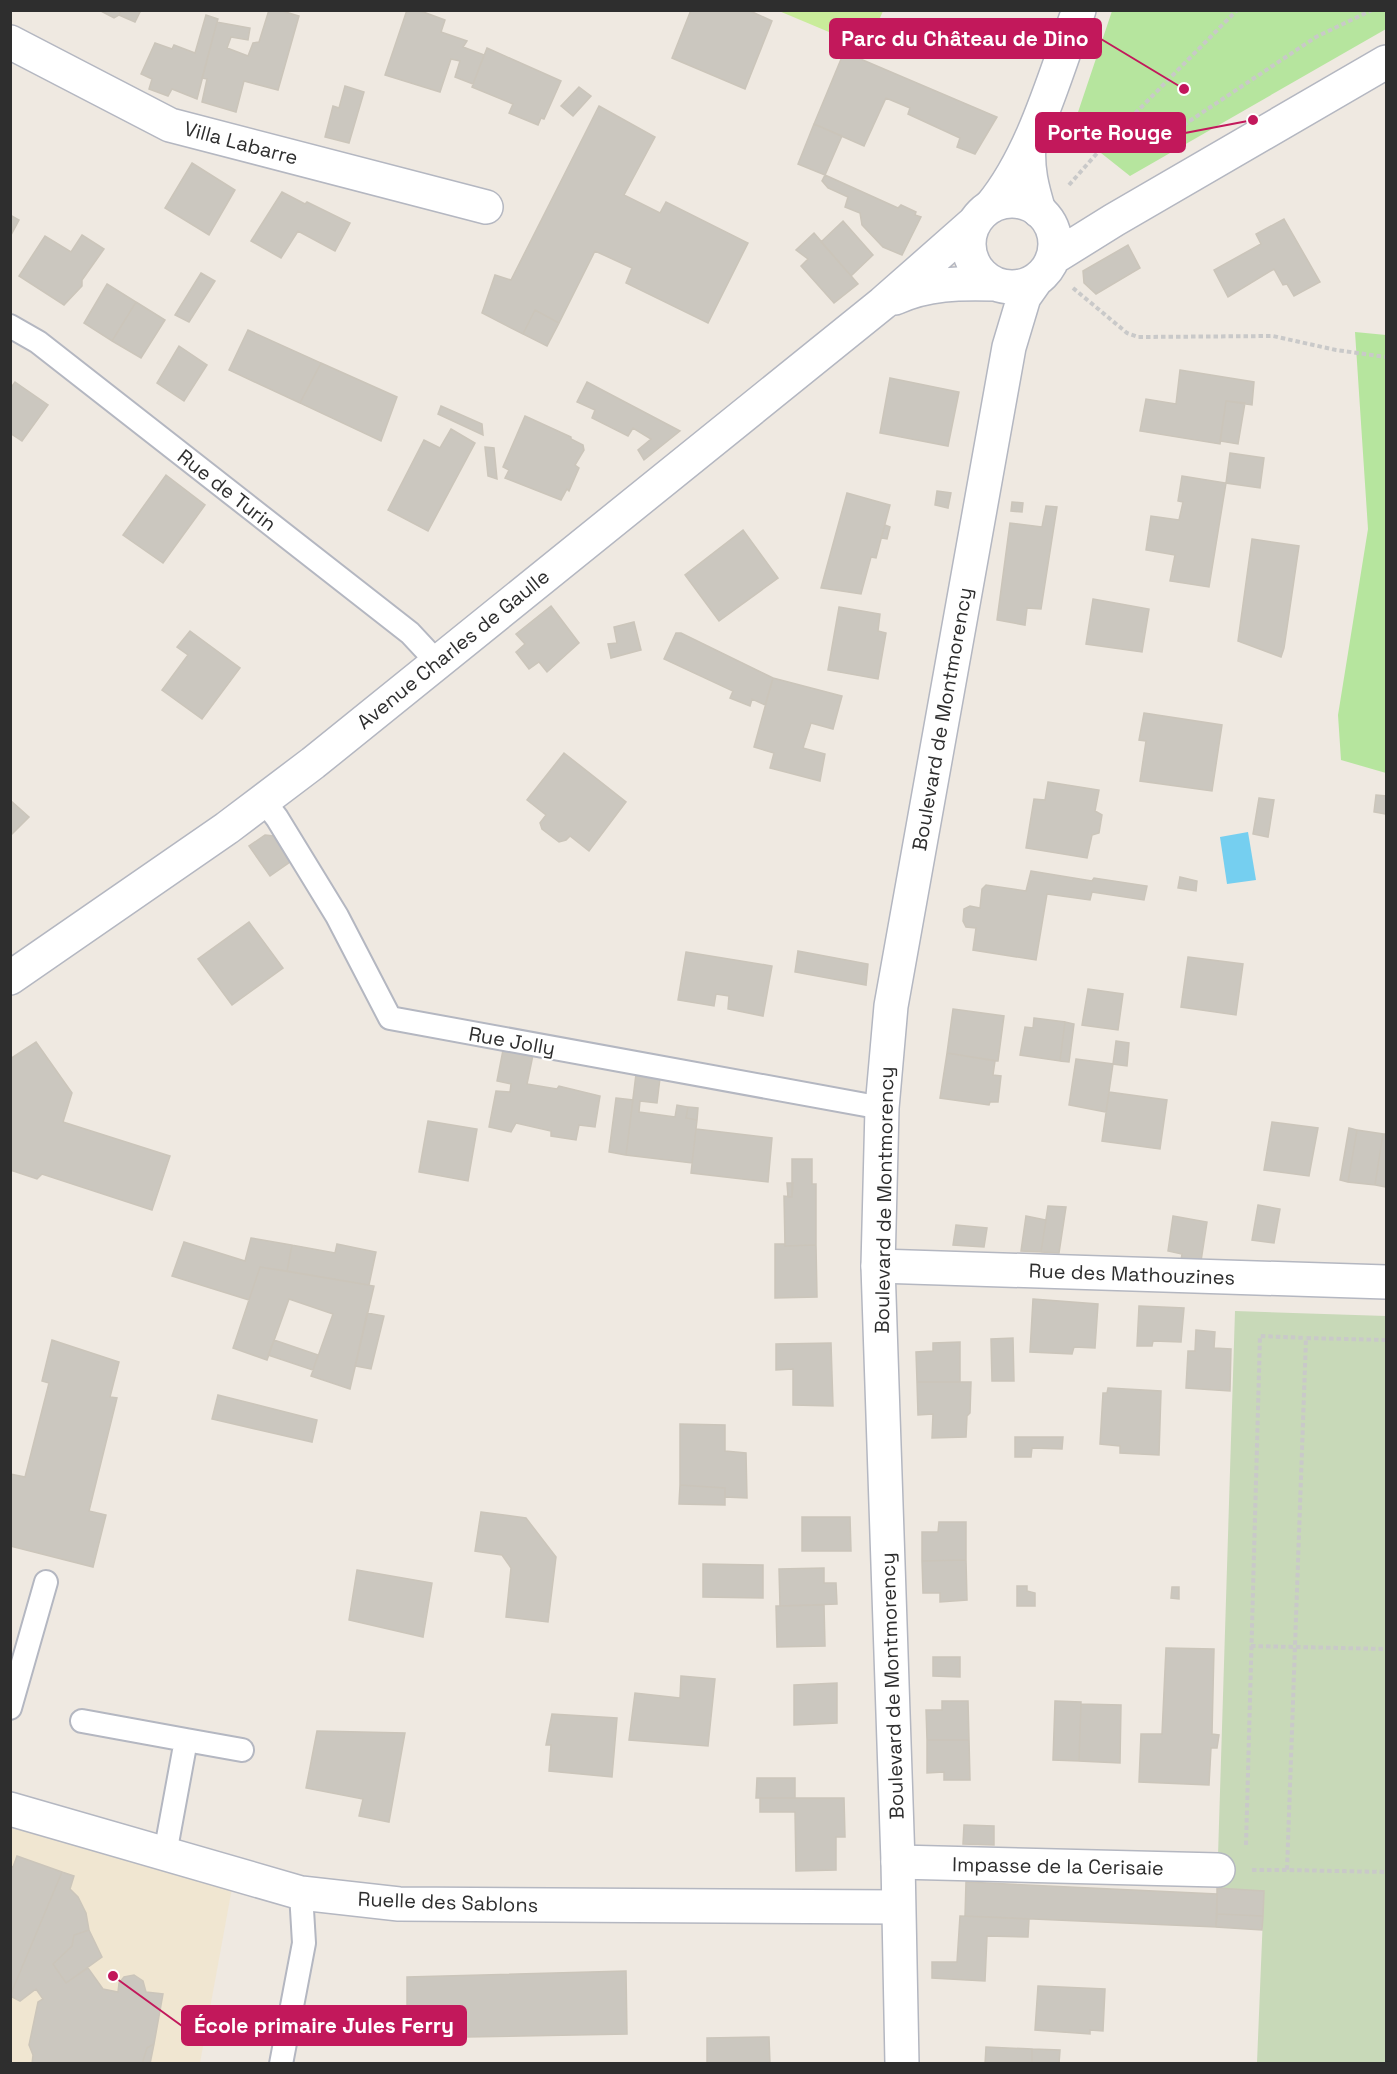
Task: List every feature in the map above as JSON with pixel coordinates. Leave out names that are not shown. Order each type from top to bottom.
[{"type":"street","points":[[1078,10],[1029,145],[1009,183],[970,231],[968,243],[974,264],[982,276],[996,284],[1008,287],[1023,286],[1114,220],[1386,62]]},
{"type":"street","name":"Villa Labarre","points":[[10,42],[170,124],[486,207]]},
{"type":"street","points":[[1029,145],[1029,178],[1041,213],[1053,230],[1055,244],[1045,268]]},
{"type":"street","points":[[983,214],[1014,201],[1025,203],[1041,213],[1083,224],[1101,224],[1114,220]]},
{"type":"street","name":"Avenue Charles de Gaulle","points":[[10,978],[264,801],[883,303],[983,214]]},
{"type":"street","name":"Boulevard de Montmorency","points":[[902,2064],[898,1862],[878,1266],[882,1108],[891,1006],[1009,347],[1024,297],[1045,268]]},
{"type":"street","name":"Avenue Charles de Gaulle","points":[[883,303],[906,293],[936,285],[996,284]]},
{"type":"street","name":"Boulevard de Montmorency","points":[[996,284],[1007,306],[1009,347]]},
{"type":"street","name":"Rue des Mathouzines","points":[[878,1266],[1386,1282]]},
{"type":"street","name":"Ruelle des Sablons","points":[[10,1809],[301,1893],[399,1904],[898,1907]]},
{"type":"street","name":"Impasse de la Cerisaie","points":[[898,1862],[1218,1870]]},
{"type":"lane","name":"Rue de Turin","points":[[10,326],[38,342],[410,633],[438,662]]},
{"type":"lane","name":"Rue Jolly","points":[[264,801],[277,818],[337,916],[390,1018],[882,1108]]},
{"type":"lane","points":[[10,1708],[46,1582]]},
{"type":"lane","points":[[82,1721],[242,1750]]},
{"type":"lane","points":[[165,1854],[186,1740]]},
{"type":"lane","points":[[282,2064],[304,1943],[301,1893]]},
{"type":"path","points":[[1041,213],[1106,142],[1237,10]]},
{"type":"path","points":[[1106,142],[1118,147],[1137,146],[1182,126],[1316,38],[1372,10]]},
{"type":"path","points":[[1045,268],[1127,333],[1138,337],[1272,336],[1335,350],[1386,357]]},
{"type":"path","points":[[1246,1846],[1260,1336],[1386,1340]]},
{"type":"path","points":[[1306,1338],[1287,1870],[1386,1872]]},
{"type":"path","points":[[1251,1646],[1386,1649]]},
{"type":"shaded area","points":[[10,1827],[232,1888],[200,2063],[11,2063]]},
{"type":"green space","points":[[779,11],[883,11],[867,48]]},
{"type":"green space","points":[[1112,11],[1386,11],[1386,29],[1130,176],[1072,130]]},
{"type":"green space","points":[[1355,332],[1386,335],[1386,773],[1341,760],[1338,715],[1368,529]]},
{"type":"green space","points":[[1235,1311],[1386,1316],[1386,2063],[1257,2063],[1264,1891],[1217,1888]]},
{"type":"water","points":[[1248,832],[1256,880],[1227,884],[1220,837]]},
{"type":"building","points":[[99,10],[121,10],[114,18]]},
{"type":"building","points":[[121,10],[141,10],[135,22],[119,15]]},
{"type":"building","points":[[269,10],[279,10],[299,16],[278,90],[244,81],[236,112],[202,102],[207,79],[202,78],[217,22],[250,28],[248,40],[231,37],[227,48],[248,56],[253,43],[259,42]]},
{"type":"building","points":[[407,10],[418,10],[445,20],[441,32],[467,41],[463,47],[484,55],[473,84],[455,77],[460,61],[451,59],[440,92],[385,75]]},
{"type":"building","points":[[691,10],[748,10],[772,21],[745,89],[672,58]]},
{"type":"building","points":[[206,15],[218,19],[197,99],[172,89],[168,96],[149,89],[152,79],[141,74],[155,43],[172,49],[174,45],[195,53]]},
{"type":"building","points":[[487,48],[561,81],[544,119],[541,118],[538,125],[509,113],[513,104],[472,87]]},
{"type":"building","points":[[844,52],[997,117],[975,154],[957,147],[960,138],[908,114],[910,108],[886,98],[864,146],[814,124]]},
{"type":"building","points":[[345,86],[364,92],[349,143],[325,137],[333,106],[339,108]]},
{"type":"building","points":[[579,87],[591,96],[573,116],[561,106]]},
{"type":"building","points":[[599,106],[655,137],[624,195],[660,213],[666,202],[748,243],[708,323],[626,283],[632,268],[595,251],[559,323],[535,310],[523,334],[482,313],[495,275],[511,280]]},
{"type":"building","points":[[814,124],[842,136],[825,175],[798,164]]},
{"type":"building","points":[[192,163],[235,190],[209,235],[165,208]]},
{"type":"building","points":[[825,175],[898,208],[901,205],[921,217],[902,255],[883,247],[862,225],[860,213],[845,207],[848,197],[828,188],[822,181]]},
{"type":"building","points":[[282,192],[350,223],[335,251],[298,231],[281,258],[251,241]]},
{"type":"building","points":[[10,215],[19,220],[10,237]]},
{"type":"building","points":[[1284,219],[1320,282],[1294,296],[1287,284],[1283,285],[1274,269],[1228,297],[1214,270],[1261,244],[1256,234]]},
{"type":"building","points":[[843,221],[873,255],[851,276],[821,242]]},
{"type":"building","points":[[814,233],[858,284],[834,303],[801,266],[808,259],[796,250]]},
{"type":"building","points":[[82,235],[104,249],[82,280],[82,286],[64,305],[19,276],[45,236],[71,252]]},
{"type":"building","points":[[1128,245],[1140,268],[1096,294],[1084,283],[1083,271]]},
{"type":"building","points":[[201,273],[215,281],[189,322],[175,315]]},
{"type":"building","points":[[107,284],[136,302],[112,341],[84,323]]},
{"type":"building","points":[[136,302],[165,320],[141,358],[112,341]]},
{"type":"building","points":[[535,310],[559,323],[547,346],[523,334]]},
{"type":"building","points":[[248,330],[321,363],[300,403],[229,370]]},
{"type":"building","points":[[179,346],[207,365],[184,401],[157,383]]},
{"type":"building","points":[[321,363],[397,397],[381,441],[300,403]]},
{"type":"building","points":[[1180,370],[1254,382],[1252,405],[1226,401],[1220,444],[1140,431],[1146,399],[1176,404]]},
{"type":"building","points":[[890,378],[959,392],[948,446],[880,433]]},
{"type":"building","points":[[15,382],[48,405],[22,441],[10,433],[10,389]]},
{"type":"building","points":[[587,382],[680,431],[644,460],[638,450],[651,439],[633,428],[628,436],[592,418],[595,410],[577,402]]},
{"type":"building","points":[[1226,401],[1245,403],[1238,444],[1220,441]]},
{"type":"building","points":[[441,406],[482,424],[483,435],[438,414]]},
{"type":"building","points":[[525,416],[583,445],[584,450],[575,465],[579,468],[569,491],[567,489],[561,500],[505,478],[509,470],[503,467]]},
{"type":"building","points":[[451,429],[475,443],[428,531],[388,510],[424,440],[440,448]]},
{"type":"building","points":[[485,447],[494,448],[497,479],[488,476]]},
{"type":"building","points":[[1230,453],[1264,458],[1260,488],[1226,483]]},
{"type":"building","points":[[166,475],[205,505],[163,563],[123,535]]},
{"type":"building","points":[[1182,476],[1226,483],[1209,587],[1170,581],[1175,555],[1146,550],[1151,516],[1179,520],[1183,502],[1178,501]]},
{"type":"building","points":[[937,491],[951,493],[948,508],[935,505]]},
{"type":"building","points":[[847,493],[890,505],[876,558],[871,557],[861,594],[821,588]]},
{"type":"building","points":[[1012,502],[1023,503],[1022,512],[1011,511]]},
{"type":"building","points":[[1046,506],[1057,507],[1041,609],[1027,608],[1025,625],[997,620],[1010,523],[1042,527]]},
{"type":"building","points":[[885,525],[890,527],[887,539],[881,538]]},
{"type":"building","points":[[743,530],[778,578],[719,621],[685,575]]},
{"type":"building","points":[[1252,539],[1299,546],[1281,657],[1238,641]]},
{"type":"building","points":[[1093,599],[1149,609],[1142,652],[1086,644]]},
{"type":"building","points":[[551,606],[579,643],[547,672],[539,662],[529,669],[516,652],[525,644],[516,634]]},
{"type":"building","points":[[839,607],[880,614],[878,631],[886,633],[878,679],[828,670]]},
{"type":"building","points":[[634,622],[641,650],[611,658],[608,644],[617,643],[614,627]]},
{"type":"building","points":[[190,631],[240,668],[202,719],[162,690],[188,655],[177,647]]},
{"type":"building","points":[[676,633],[681,633],[773,678],[765,705],[752,699],[750,706],[730,698],[733,691],[664,659]]},
{"type":"building","points":[[773,678],[842,696],[833,729],[811,723],[803,748],[825,754],[820,781],[770,768],[774,753],[754,747]]},
{"type":"building","points":[[1144,713],[1222,725],[1212,791],[1140,781],[1146,741],[1139,740]]},
{"type":"building","points":[[564,753],[626,802],[589,851],[570,836],[559,842],[542,829],[540,823],[546,815],[527,800]]},
{"type":"building","points":[[1048,782],[1099,790],[1095,811],[1102,815],[1099,833],[1092,835],[1087,858],[1026,848],[1034,799],[1045,800]]},
{"type":"building","points":[[1376,795],[1386,796],[1386,814],[1374,812]]},
{"type":"building","points":[[1259,798],[1274,800],[1268,837],[1253,834]]},
{"type":"building","points":[[10,800],[29,817],[10,836]]},
{"type":"building","points":[[265,835],[274,836],[290,862],[270,876],[249,846]]},
{"type":"building","points":[[1031,871],[1092,881],[1094,878],[1147,886],[1144,900],[1092,892],[1090,900],[1047,894],[1036,960],[973,950],[976,928],[966,927],[963,921],[964,909],[970,906],[980,908],[982,889],[986,885],[1026,891]]},
{"type":"building","points":[[1180,877],[1197,881],[1196,891],[1178,888]]},
{"type":"building","points":[[249,922],[283,968],[232,1005],[198,959]]},
{"type":"building","points":[[798,951],[868,964],[866,985],[795,972]]},
{"type":"building","points":[[686,952],[772,966],[763,1016],[728,1009],[729,996],[716,994],[714,1006],[678,1000]]},
{"type":"building","points":[[1188,957],[1243,964],[1236,1015],[1181,1007]]},
{"type":"building","points":[[1088,989],[1123,994],[1118,1030],[1082,1025]]},
{"type":"building","points":[[953,1009],[1004,1016],[998,1061],[947,1053]]},
{"type":"building","points":[[1034,1018],[1065,1022],[1060,1061],[1020,1055],[1025,1027],[1033,1028]]},
{"type":"building","points":[[1065,1022],[1074,1024],[1069,1062],[1060,1061]]},
{"type":"building","points":[[1116,1041],[1129,1043],[1127,1066],[1113,1064]]},
{"type":"building","points":[[36,1042],[72,1093],[63,1122],[170,1156],[152,1210],[42,1174],[37,1179],[10,1170],[10,1059]]},
{"type":"building","points":[[503,1050],[533,1055],[527,1084],[557,1089],[559,1086],[600,1096],[595,1127],[579,1125],[576,1140],[551,1136],[551,1131],[516,1123],[511,1132],[489,1127],[496,1091],[510,1092],[511,1084],[497,1081]]},
{"type":"building","points":[[947,1053],[995,1061],[993,1075],[1001,1076],[998,1102],[990,1102],[989,1105],[940,1098]]},
{"type":"building","points":[[1076,1059],[1113,1064],[1106,1112],[1069,1105]]},
{"type":"building","points":[[636,1074],[660,1078],[657,1103],[640,1101],[639,1112],[675,1117],[677,1105],[688,1107],[686,1118],[697,1120],[692,1163],[626,1155]]},
{"type":"building","points":[[1109,1092],[1167,1100],[1160,1149],[1102,1141]]},
{"type":"building","points":[[616,1098],[633,1100],[626,1155],[609,1152]]},
{"type":"building","points":[[688,1107],[698,1108],[697,1120],[686,1118]]},
{"type":"building","points":[[428,1121],[477,1129],[468,1181],[419,1172]]},
{"type":"building","points":[[1272,1122],[1318,1128],[1309,1176],[1264,1170]]},
{"type":"building","points":[[1349,1128],[1357,1130],[1348,1182],[1340,1180]]},
{"type":"building","points":[[696,1129],[772,1138],[768,1182],[691,1173]]},
{"type":"building","points":[[1357,1130],[1383,1134],[1375,1185],[1348,1182]]},
{"type":"building","points":[[1383,1134],[1386,1134],[1386,1187],[1375,1185]]},
{"type":"building","points":[[792,1159],[812,1159],[812,1184],[816,1184],[816,1245],[785,1246],[784,1196],[792,1197]]},
{"type":"building","points":[[787,1183],[793,1183],[792,1197],[788,1197]]},
{"type":"building","points":[[1258,1205],[1280,1209],[1274,1243],[1252,1240]]},
{"type":"building","points":[[1048,1206],[1066,1207],[1059,1253],[1041,1252]]},
{"type":"building","points":[[1026,1216],[1046,1220],[1041,1252],[1021,1251]]},
{"type":"building","points":[[1173,1216],[1207,1222],[1201,1261],[1181,1260],[1182,1254],[1168,1251]]},
{"type":"building","points":[[956,1225],[987,1228],[984,1247],[953,1245]]},
{"type":"building","points":[[251,1238],[292,1245],[287,1271],[260,1267],[249,1300],[172,1276],[184,1242],[245,1261]]},
{"type":"building","points":[[337,1244],[376,1252],[369,1285],[287,1271],[292,1245],[335,1253]]},
{"type":"building","points":[[775,1244],[816,1245],[817,1297],[775,1298]]},
{"type":"building","points":[[260,1267],[374,1286],[350,1389],[311,1376],[333,1314],[289,1299],[267,1360],[233,1348]]},
{"type":"building","points":[[1033,1299],[1098,1304],[1095,1348],[1074,1347],[1072,1354],[1030,1352]]},
{"type":"building","points":[[1139,1306],[1184,1308],[1181,1342],[1153,1341],[1152,1346],[1137,1346]]},
{"type":"building","points":[[367,1313],[384,1316],[371,1369],[355,1366]]},
{"type":"building","points":[[1196,1330],[1215,1332],[1214,1348],[1231,1349],[1230,1391],[1186,1388],[1188,1351],[1195,1351]]},
{"type":"building","points":[[1013,1338],[1014,1381],[992,1381],[991,1339]]},
{"type":"building","points":[[52,1340],[119,1362],[110,1397],[117,1398],[89,1511],[106,1515],[93,1567],[10,1546],[10,1474],[25,1477],[49,1383],[42,1381]]},
{"type":"building","points":[[274,1340],[318,1355],[313,1370],[268,1355]]},
{"type":"building","points":[[960,1342],[960,1382],[917,1382],[916,1352],[933,1351],[933,1343]]},
{"type":"building","points":[[831,1343],[833,1406],[793,1405],[793,1369],[776,1370],[776,1344]]},
{"type":"building","points":[[917,1382],[971,1382],[970,1413],[967,1416],[966,1437],[932,1438],[933,1414],[918,1415]]},
{"type":"building","points":[[1108,1388],[1161,1391],[1159,1455],[1120,1453],[1120,1446],[1100,1444],[1103,1393],[1107,1393]]},
{"type":"building","points":[[218,1395],[317,1420],[312,1442],[212,1419]]},
{"type":"building","points":[[680,1424],[725,1425],[725,1451],[746,1453],[747,1498],[725,1497],[725,1488],[680,1485]]},
{"type":"building","points":[[1015,1437],[1063,1437],[1062,1449],[1032,1448],[1031,1457],[1015,1457]]},
{"type":"building","points":[[680,1485],[725,1488],[725,1505],[679,1504]]},
{"type":"building","points":[[481,1512],[526,1518],[556,1557],[548,1622],[506,1617],[511,1568],[502,1555],[475,1551]]},
{"type":"building","points":[[802,1517],[850,1517],[851,1551],[802,1551]]},
{"type":"building","points":[[939,1522],[966,1522],[966,1560],[922,1561],[922,1532],[938,1532]]},
{"type":"building","points":[[966,1560],[967,1600],[940,1602],[940,1593],[923,1593],[922,1561]]},
{"type":"building","points":[[703,1564],[763,1565],[763,1598],[703,1597]]},
{"type":"building","points":[[824,1568],[824,1583],[836,1583],[837,1604],[780,1606],[779,1569]]},
{"type":"building","points":[[357,1570],[432,1583],[423,1637],[349,1620]]},
{"type":"building","points":[[1017,1586],[1027,1586],[1027,1591],[1035,1593],[1035,1606],[1017,1606]]},
{"type":"building","points":[[1172,1587],[1179,1587],[1179,1599],[1171,1598]]},
{"type":"building","points":[[824,1605],[825,1646],[777,1647],[776,1606]]},
{"type":"building","points":[[1166,1648],[1214,1649],[1212,1734],[1219,1735],[1217,1748],[1211,1748],[1209,1785],[1139,1782],[1141,1734],[1162,1734]]},
{"type":"building","points":[[933,1657],[960,1657],[960,1677],[933,1676]]},
{"type":"building","points":[[681,1676],[715,1679],[708,1746],[629,1740],[635,1693],[680,1698]]},
{"type":"building","points":[[837,1683],[837,1723],[794,1725],[794,1685]]},
{"type":"building","points":[[942,1701],[968,1701],[969,1740],[927,1740],[926,1710],[942,1710]]},
{"type":"building","points":[[1055,1701],[1081,1702],[1079,1761],[1053,1760]]},
{"type":"building","points":[[1081,1704],[1121,1705],[1120,1763],[1079,1761]]},
{"type":"building","points":[[552,1714],[617,1718],[612,1777],[549,1771],[551,1745],[546,1745]]},
{"type":"building","points":[[317,1731],[405,1733],[389,1822],[359,1816],[363,1799],[306,1788]]},
{"type":"building","points":[[927,1740],[969,1740],[970,1780],[944,1780],[944,1772],[927,1773]]},
{"type":"building","points":[[757,1778],[795,1778],[795,1798],[756,1798]]},
{"type":"building","points":[[760,1798],[844,1798],[845,1837],[836,1837],[836,1870],[796,1871],[795,1812],[760,1812]]},
{"type":"building","points":[[964,1825],[994,1826],[994,1845],[963,1844]]},
{"type":"building","points":[[17,1856],[62,1872],[10,1996],[10,1866],[13,1867]]},
{"type":"building","points":[[62,1872],[74,1876],[70,1889],[78,1897],[86,1913],[89,1930],[74,1935],[72,1946],[53,1964],[66,1983],[88,1968],[103,1989],[118,1992],[119,1983],[124,1977],[134,1975],[143,1981],[146,1992],[163,1994],[154,2044],[147,2048],[142,2064],[32,2064],[33,2055],[29,2045],[38,2002],[43,1999],[36,1989],[20,2001],[10,1996]]},
{"type":"building","points":[[966,1882],[1217,1894],[1216,1927],[965,1916]]},
{"type":"building","points":[[1217,1888],[1264,1891],[1263,1916],[1217,1914]]},
{"type":"building","points":[[1217,1914],[1263,1916],[1262,1930],[1216,1927]]},
{"type":"building","points":[[960,1916],[1029,1919],[1028,1937],[987,1936],[985,1981],[932,1978],[932,1962],[957,1962]]},
{"type":"building","points":[[89,1930],[102,1957],[66,1983],[53,1964],[72,1946],[74,1935]]},
{"type":"building","points":[[626,1971],[627,2034],[407,2038],[407,1977]]},
{"type":"building","points":[[1038,1986],[1105,1989],[1103,2031],[1090,2030],[1090,2034],[1035,2030]]},
{"type":"building","points":[[769,2037],[770,2064],[707,2064],[707,2038]]},
{"type":"building","points":[[154,2044],[150,2064],[142,2064],[147,2048]]},
{"type":"building","points":[[986,2047],[1032,2049],[1032,2064],[985,2064]]},
{"type":"building","points":[[1032,2049],[1060,2050],[1059,2064],[1032,2064]]},
{"type":"place","name":"Parc du Château de Dino","points":[[1184,89]]},
{"type":"place","name":"Porte Rouge","points":[[1253,120]]},
{"type":"place","name":"École primaire Jules Ferry","points":[[113,1976]]}]
